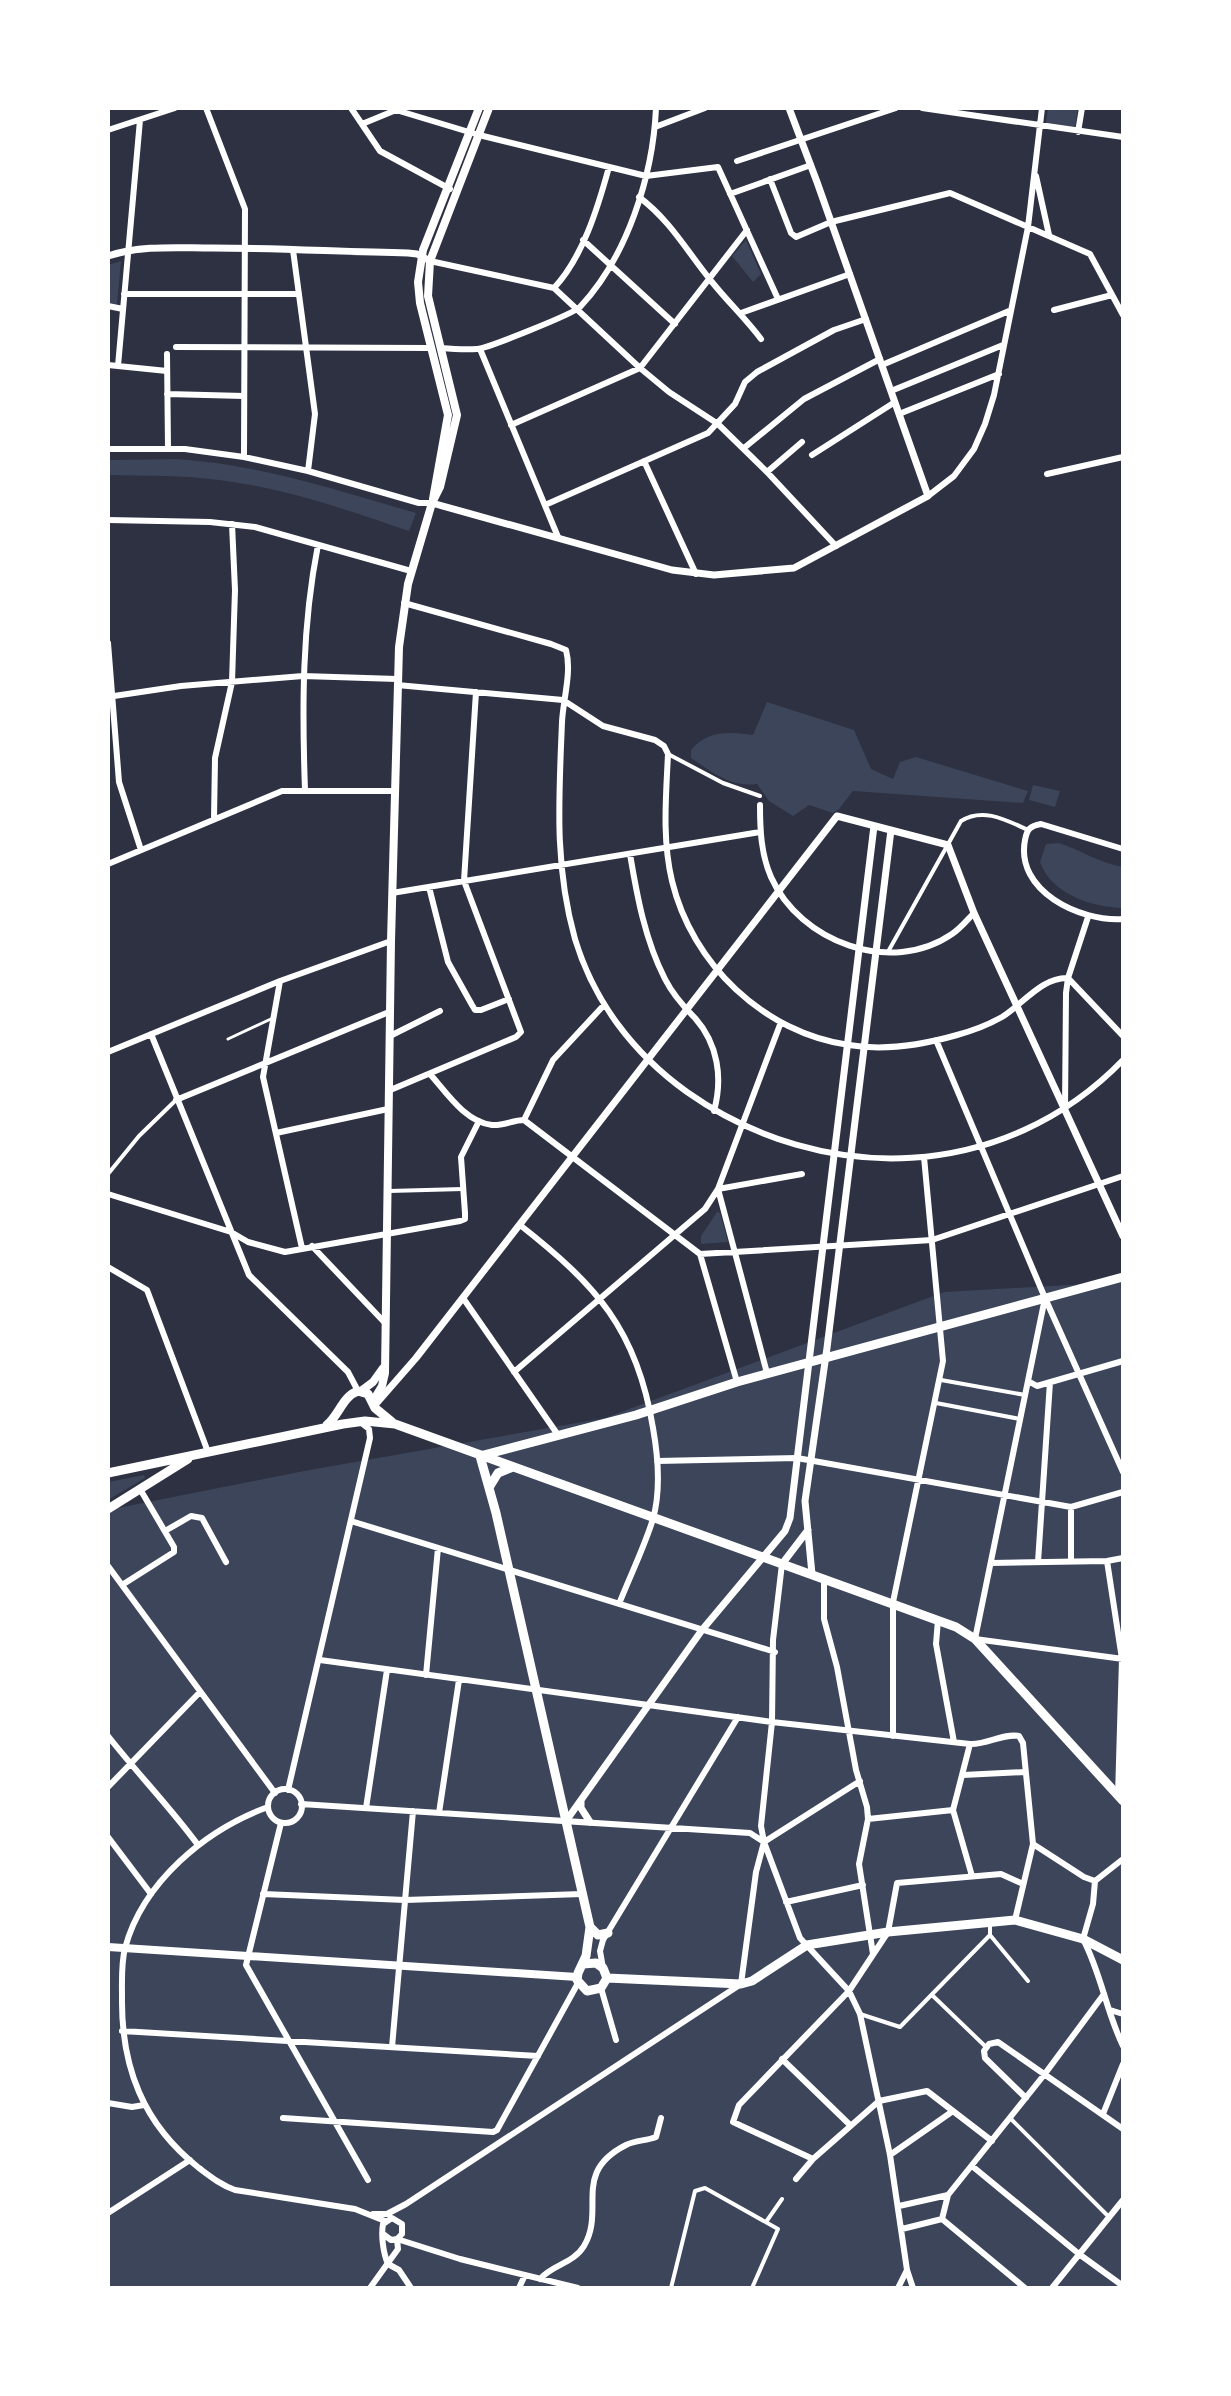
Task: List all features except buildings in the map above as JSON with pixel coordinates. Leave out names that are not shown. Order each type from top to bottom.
[{"type":"main road","points":[[474,134],[479,108]]},
{"type":"main road","points":[[361,1422],[373,1414],[384,1380],[397,682],[404,603],[432,503],[448,415],[435,348],[419,293],[426,259],[474,134],[489,108]]},
{"type":"main road","points":[[480,1456],[651,1411],[767,1373],[1123,1277]]},
{"type":"main road","points":[[325,1427],[336,1417],[347,1396],[373,1382],[384,1364]]},
{"type":"main road","points":[[359,1391],[368,1394],[395,1424]]},
{"type":"main road","points":[[344,1404],[347,1417],[361,1422]]},
{"type":"main road","points":[[108,1473],[325,1427],[361,1422],[395,1424],[893,1602],[967,1633],[1121,1799]]},
{"type":"main road","points":[[108,1509],[194,1455]]},
{"type":"main road","points":[[480,1456],[490,1486],[590,1927],[578,1980]]},
{"type":"main road","points":[[490,1486],[498,1473],[513,1467]]},
{"type":"main road","points":[[607,1978],[741,1984],[752,1981],[807,1945],[888,1932],[1015,1920],[1083,1939],[1123,1960]]},
{"type":"main road","points":[[590,1927],[598,1935],[608,1933]]},
{"type":"main road","points":[[108,1947],[248,1954],[578,1980],[587,1991],[601,1988],[607,1978]]},
{"type":"main road","points":[[583,1964],[596,1963],[603,1968],[607,1978]]},
{"type":"street","points":[[108,130],[175,108]]},
{"type":"street","points":[[206,108],[243,200],[246,218],[244,457]]},
{"type":"street","points":[[351,108],[380,151],[453,190]]},
{"type":"street","points":[[176,347],[480,349],[577,310],[625,237],[646,176],[656,108]]},
{"type":"street","points":[[655,127],[705,108]]},
{"type":"street","points":[[789,108],[928,496]]},
{"type":"street","points":[[737,161],[896,108]]},
{"type":"street","points":[[922,108],[1121,137],[1123,148]]},
{"type":"street","points":[[108,449],[204,450],[244,457],[308,471],[419,503],[432,503],[696,574],[794,568],[928,496],[954,476],[974,449],[985,424],[999,374],[1028,227],[1042,108]]},
{"type":"street","points":[[1078,132],[1082,108]]},
{"type":"street","points":[[362,124],[396,110],[474,134],[646,176],[718,167],[778,299]]},
{"type":"street","points":[[118,366],[140,120]]},
{"type":"street","points":[[730,194],[811,165]]},
{"type":"street","points":[[554,288],[597,211],[609,167]]},
{"type":"street","points":[[1035,168],[1049,235]]},
{"type":"street","points":[[770,179],[796,237],[831,222],[950,193],[1090,254],[1123,315]]},
{"type":"street","points":[[639,197],[671,225],[709,280],[761,339]]},
{"type":"street","points":[[511,425],[640,368],[747,230]]},
{"type":"street","points":[[583,240],[675,324]]},
{"type":"street","points":[[108,256],[128,250],[244,248],[408,253],[554,288],[640,368],[669,392],[718,424],[836,546]]},
{"type":"street","points":[[293,250],[315,414],[308,471]]},
{"type":"street","points":[[741,313],[850,274]]},
{"type":"street","points":[[124,294],[299,294]]},
{"type":"street","points":[[1054,310],[1112,295]]},
{"type":"street","points":[[108,306],[123,309]]},
{"type":"street","points":[[744,448],[804,399],[881,362],[1009,311]]},
{"type":"street","points":[[545,505],[708,433],[735,404],[745,382],[757,372],[834,330],[866,319]]},
{"type":"street","points":[[891,391],[1003,345]]},
{"type":"street","points":[[480,349],[558,537]]},
{"type":"street","points":[[167,354],[168,448]]},
{"type":"street","points":[[108,365],[167,371]]},
{"type":"street","points":[[899,414],[999,374]]},
{"type":"street","points":[[167,394],[244,396]]},
{"type":"street","points":[[812,455],[895,402]]},
{"type":"street","points":[[767,472],[802,442]]},
{"type":"street","points":[[1047,474],[1123,457]]},
{"type":"street","points":[[644,461],[696,574]]},
{"type":"street","points":[[108,520],[158,519],[255,527],[412,567]]},
{"type":"street","points":[[214,819],[215,758],[232,682],[235,590],[232,524]]},
{"type":"street","points":[[305,790],[305,619],[318,545]]},
{"type":"street","points":[[404,603],[561,647],[568,658],[563,700],[559,865],[576,942],[604,1005],[621,1031],[648,1060],[714,1111],[741,1126],[790,1144],[833,1154],[895,1159],[924,1157],[981,1146],[1019,1133],[1065,1110],[1123,1060]]},
{"type":"street","points":[[108,643],[119,782],[141,850]]},
{"type":"street","points":[[111,696],[303,676],[397,682],[563,700],[603,726],[655,740],[664,746],[668,754],[666,848],[679,905],[694,938],[717,972],[753,1004],[781,1022],[821,1039],[846,1045],[899,1047],[981,1026],[1017,1006],[1055,978],[1068,978],[1123,1036]]},
{"type":"street","points":[[388,1091],[519,1035],[521,1028],[464,881],[476,692]]},
{"type":"street","points":[[668,754],[723,783],[760,796]]},
{"type":"street","points":[[108,864],[282,791],[395,791]]},
{"type":"street","points":[[760,805],[760,832],[766,864],[779,892],[808,926],[824,937],[859,948],[914,949],[953,934],[974,913]]},
{"type":"street","points":[[889,950],[961,821],[976,814],[999,818],[1028,830]]},
{"type":"street","points":[[374,1404],[416,1358],[837,816],[948,845]]},
{"type":"street","points":[[1123,849],[1051,825],[1033,825],[1028,830],[1024,861],[1037,883],[1059,902],[1088,917],[1123,919]]},
{"type":"street","points":[[566,1821],[702,1630],[785,1531],[790,1518],[874,826]]},
{"type":"street","points":[[812,1574],[805,1501],[826,1357],[891,830]]},
{"type":"street","points":[[392,893],[760,832]]},
{"type":"street","points":[[948,845],[974,913],[1123,1236]]},
{"type":"street","points":[[630,854],[638,902],[664,979],[704,1031],[716,1057],[719,1080],[714,1111]]},
{"type":"street","points":[[429,887],[448,962],[475,1010],[509,999]]},
{"type":"street","points":[[1065,1110],[1068,978],[1088,917]]},
{"type":"street","points":[[108,1052],[280,981],[391,941]]},
{"type":"street","points":[[280,981],[263,1077],[302,1248]]},
{"type":"street","points":[[524,1120],[553,1060],[604,1005]]},
{"type":"street","points":[[389,1037],[440,1011]]},
{"type":"street","points":[[108,1174],[139,1136],[176,1100],[389,1012]]},
{"type":"street","points":[[514,1372],[705,1209],[718,1189],[781,1022]]},
{"type":"street","points":[[151,1034],[253,1281],[348,1372],[359,1391]]},
{"type":"street","points":[[936,1040],[1045,1298],[1123,1472]]},
{"type":"street","points":[[430,1074],[462,1110],[479,1121],[497,1125],[524,1120],[700,1254],[737,1382]]},
{"type":"street","points":[[276,1133],[388,1109]]},
{"type":"street","points":[[108,1194],[285,1252],[465,1219],[461,1157],[479,1121]]},
{"type":"street","points":[[893,1736],[893,1602],[943,1361],[924,1157]]},
{"type":"street","points":[[718,1189],[802,1174]]},
{"type":"street","points":[[700,1254],[932,1240],[1123,1176]]},
{"type":"street","points":[[388,1191],[463,1189]]},
{"type":"street","points":[[718,1189],[767,1373]]},
{"type":"street","points":[[520,1225],[572,1268],[600,1300],[636,1359],[651,1411],[657,1461],[653,1518],[619,1604]]},
{"type":"street","points":[[312,1246],[386,1324]]},
{"type":"street","points":[[108,1267],[147,1290],[208,1452]]},
{"type":"street","points":[[463,1298],[558,1435]]},
{"type":"street","points":[[1045,1298],[975,1639],[1122,1659]]},
{"type":"street","points":[[1028,1381],[1037,1386],[1123,1361]]},
{"type":"street","points":[[941,1380],[1025,1395]]},
{"type":"street","points":[[1038,1562],[1050,1382]]},
{"type":"street","points":[[936,1403],[1020,1419]]},
{"type":"street","points":[[288,1790],[370,1438],[369,1429],[361,1422]]},
{"type":"street","points":[[657,1461],[797,1458],[1071,1507],[1123,1492]]},
{"type":"street","points":[[122,1585],[174,1552],[140,1489]]},
{"type":"street","points":[[1071,1507],[1071,1561]]},
{"type":"street","points":[[165,1531],[191,1516],[202,1518],[226,1562]]},
{"type":"street","points":[[351,1521],[775,1652]]},
{"type":"street","points":[[808,1530],[782,1564],[773,1640],[772,1722],[761,1826],[764,1842],[800,1938],[849,1991],[860,2014],[890,2155],[907,2270],[913,2288]]},
{"type":"street","points":[[426,1675],[438,1548]]},
{"type":"street","points":[[991,1563],[1123,1558]]},
{"type":"street","points":[[1107,1561],[1122,1659],[1121,1799]]},
{"type":"street","points":[[108,1566],[275,1793]]},
{"type":"street","points":[[824,1578],[824,1619],[867,1807],[868,1819],[860,1854],[873,1954]]},
{"type":"street","points":[[938,1619],[936,1644],[954,1742]]},
{"type":"street","points":[[320,1660],[893,1736],[970,1744],[1009,1735],[1019,1736],[1023,1743],[1033,1844],[1015,1920]]},
{"type":"street","points":[[366,1808],[387,1670]]},
{"type":"street","points":[[439,1813],[459,1680]]},
{"type":"street","points":[[108,1787],[200,1692]]},
{"type":"street","points":[[603,1968],[601,1944],[738,1717]]},
{"type":"street","points":[[108,1736],[130,1765],[165,1801],[198,1845]]},
{"type":"street","points":[[970,1744],[953,1810],[972,1876]]},
{"type":"street","points":[[963,1775],[1025,1772]]},
{"type":"street","points":[[372,2214],[387,2214],[406,2204],[741,1984],[756,1872],[764,1842],[860,1781]]},
{"type":"street","points":[[268,1807],[272,1817],[281,1823],[294,1821],[298,1816],[299,1798],[288,1790],[275,1793]]},
{"type":"street","points":[[275,1793],[268,1807],[235,1820],[198,1845],[151,1894],[125,1948],[122,2031],[144,2105],[167,2139],[221,2184],[235,2190],[349,2207],[385,2221]]},
{"type":"street","points":[[581,1801],[581,1808],[590,1822]]},
{"type":"street","points":[[301,1804],[750,1833],[764,1842]]},
{"type":"street","points":[[868,1819],[953,1810]]},
{"type":"street","points":[[392,2047],[413,1811]]},
{"type":"street","points":[[281,1823],[248,1954],[248,1972],[368,2180]]},
{"type":"street","points":[[750,1833],[761,1826]]},
{"type":"street","points":[[108,1837],[151,1894]]},
{"type":"street","points":[[1033,1844],[1095,1881]]},
{"type":"street","points":[[1123,1859],[1095,1881],[1093,1904],[1083,1939],[1094,1960],[1111,2021],[1123,2046]]},
{"type":"street","points":[[813,2159],[733,2122],[739,2105],[849,1991],[888,1932],[897,1883],[1001,1874],[1023,1884]]},
{"type":"street","points":[[786,1902],[863,1885]]},
{"type":"street","points":[[263,1894],[405,1900],[582,1894]]},
{"type":"street","points":[[989,1922],[990,1935],[1028,1981]]},
{"type":"street","points":[[860,2014],[900,2027],[990,1935]]},
{"type":"street","points":[[283,2118],[493,2132],[497,2130],[578,1980]]},
{"type":"street","points":[[601,1988],[616,2040]]},
{"type":"street","points":[[942,2219],[948,2195],[1104,1994]]},
{"type":"street","points":[[932,1995],[986,2047]]},
{"type":"street","points":[[1110,2010],[1123,2014]]},
{"type":"street","points":[[122,2031],[538,2056]]},
{"type":"street","points":[[986,2047],[998,2042],[1123,2129]]},
{"type":"street","points":[[986,2047],[985,2058],[1026,2098]]},
{"type":"street","points":[[782,2059],[850,2125]]},
{"type":"street","points":[[1103,2114],[1123,2064]]},
{"type":"street","points":[[796,2179],[813,2159],[879,2101],[927,2091],[992,2141]]},
{"type":"street","points":[[108,2103],[132,2107],[144,2105]]},
{"type":"street","points":[[890,2155],[953,2111]]},
{"type":"street","points":[[540,2279],[552,2268],[571,2260],[584,2247],[590,2229],[593,2182],[610,2154],[629,2143],[656,2137],[661,2118]]},
{"type":"street","points":[[1010,2118],[1109,2217]]},
{"type":"street","points":[[108,2213],[190,2160]]},
{"type":"street","points":[[972,2166],[1123,2286]]},
{"type":"street","points":[[671,2288],[695,2191],[705,2188],[778,2229],[752,2288]]},
{"type":"street","points":[[899,2206],[948,2195]]},
{"type":"street","points":[[766,2222],[782,2199]]},
{"type":"street","points":[[1052,2288],[1123,2200]]},
{"type":"street","points":[[406,2204],[400,2221],[409,2244]]},
{"type":"street","points":[[385,2221],[392,2218],[400,2221]]},
{"type":"street","points":[[902,2229],[942,2219]]},
{"type":"street","points":[[942,2219],[1025,2288]]},
{"type":"street","points":[[385,2221],[383,2234],[388,2264]]},
{"type":"street","points":[[398,2249],[397,2239],[403,2231]]},
{"type":"street","points":[[383,2234],[388,2239],[578,2288]]},
{"type":"street","points":[[368,2287],[398,2249],[409,2244]]},
{"type":"street","points":[[388,2264],[399,2270],[411,2288]]},
{"type":"street","points":[[898,2288],[907,2270]]},
{"type":"street","points":[[519,2288],[525,2275]]},
{"type":"lane","points":[[228,1039],[273,1018]]},
{"type":"shaded area","points":[[1048,108],[1078,108],[1075,127],[1046,123]]},
{"type":"shaded area","points":[[746,240],[761,274],[753,282],[732,256]]},
{"type":"shaded area","points":[[121,261],[117,305],[108,303],[108,265]]},
{"type":"shaded area","points":[[176,459],[267,472],[416,513],[409,531],[267,488],[191,477],[108,475],[108,460]]},
{"type":"shaded area","points":[[767,702],[854,730],[871,769],[893,779],[900,762],[916,757],[1028,791],[1023,803],[853,791],[833,813],[809,805],[793,816],[769,801],[757,784],[730,781],[691,758],[691,750],[711,736],[727,733],[753,735]]},
{"type":"shaded area","points":[[1033,785],[1060,791],[1055,807],[1029,800]]},
{"type":"shaded area","points":[[1059,843],[1123,867],[1123,908],[1086,902],[1054,883],[1040,862],[1046,844]]},
{"type":"shaded area","points":[[717,1212],[720,1213],[728,1242],[701,1244],[701,1236]]},
{"type":"shaded area","points":[[1123,1282],[1123,2288],[108,2288],[108,1510],[304,1471],[605,1418],[944,1292]]},
{"type":"shaded area","points":[[144,1475],[145,1478],[108,1500],[108,1482]]}]
